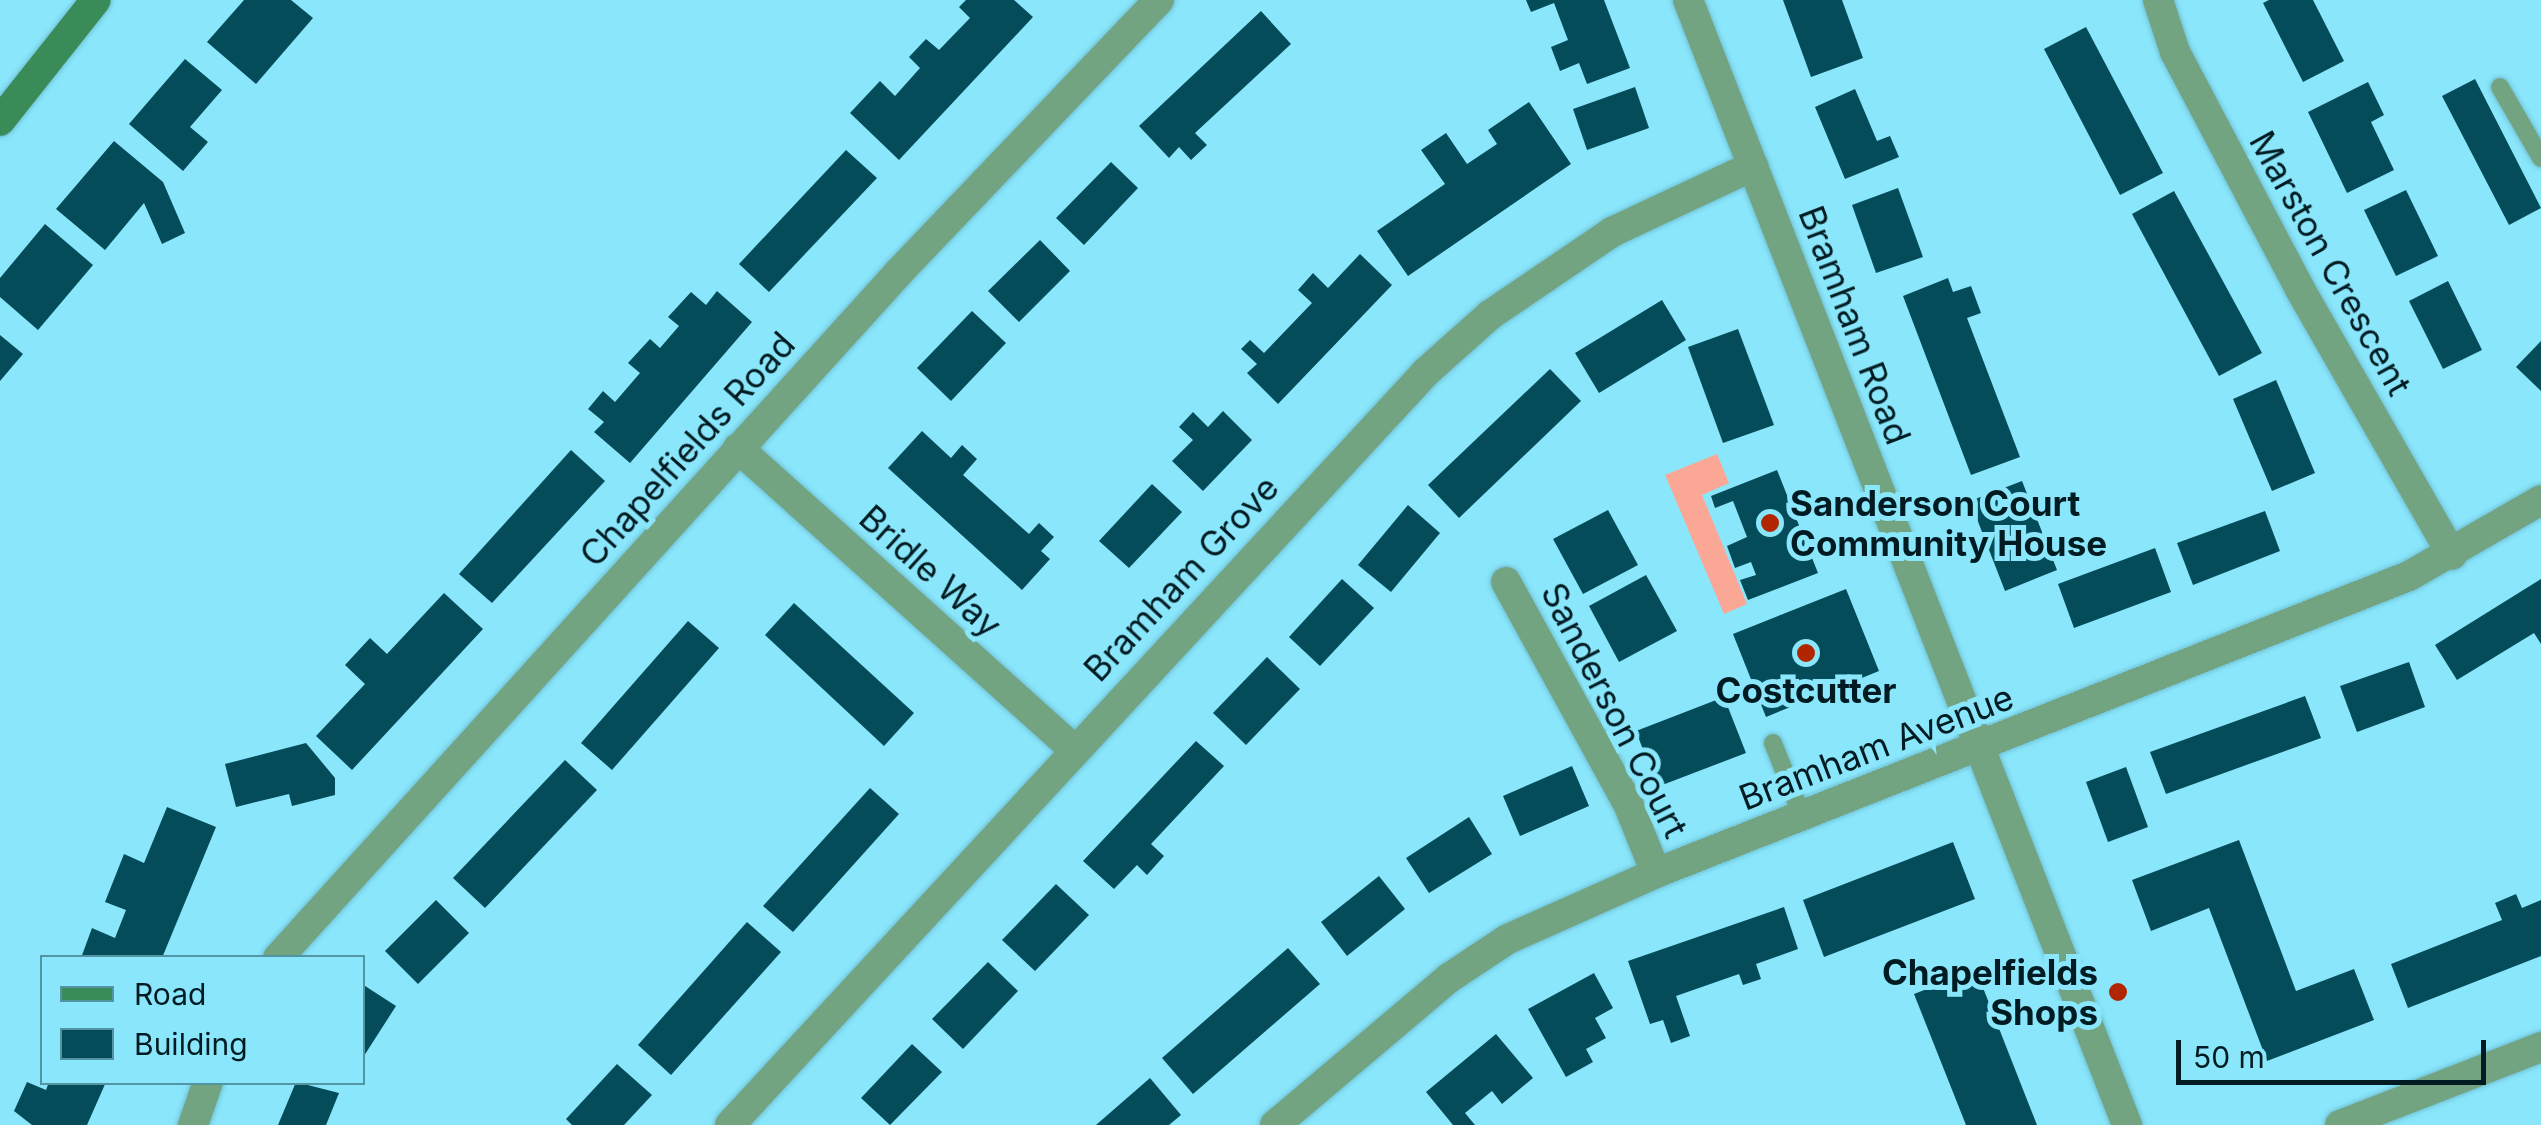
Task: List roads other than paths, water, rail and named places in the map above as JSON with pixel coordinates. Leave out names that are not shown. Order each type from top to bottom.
[{"type":"main road","points":[[0,121],[96,0]]},
{"type":"street","name":"Chapelfields Road","points":[[281,955],[738,448],[1159,0]]},
{"type":"street","name":"Bramham Road","points":[[1688,0],[2126,1125]]},
{"type":"street","name":"Marston Crescent","points":[[2158,0],[2175,52],[2301,291],[2452,556]]},
{"type":"street","name":"Bramham Grove","points":[[730,1125],[1352,447],[1490,315],[1612,232],[1754,166]]},
{"type":"street","name":"Bridle Way","points":[[738,448],[1074,749]]},
{"type":"street","name":"Bramham Avenue","points":[[1274,1125],[1449,978],[1508,939],[1656,873],[2452,556],[2541,500]]},
{"type":"street","name":"Sanderson Court","points":[[1506,582],[1629,806],[1656,873]]},
{"type":"street","points":[[2340,1125],[2541,1048]]},
{"type":"street","points":[[192,1125],[207,1085]]},
{"type":"lane","points":[[2500,87],[2541,158]]},
{"type":"lane","points":[[1773,743],[1802,816]]},
{"type":"place","name":"Sanderson Court Community House","points":[[1770,523]]},
{"type":"place","name":"Costcutter","points":[[1806,653]]},
{"type":"place","name":"Chapelfields Shops","points":[[2118,992]]}]
